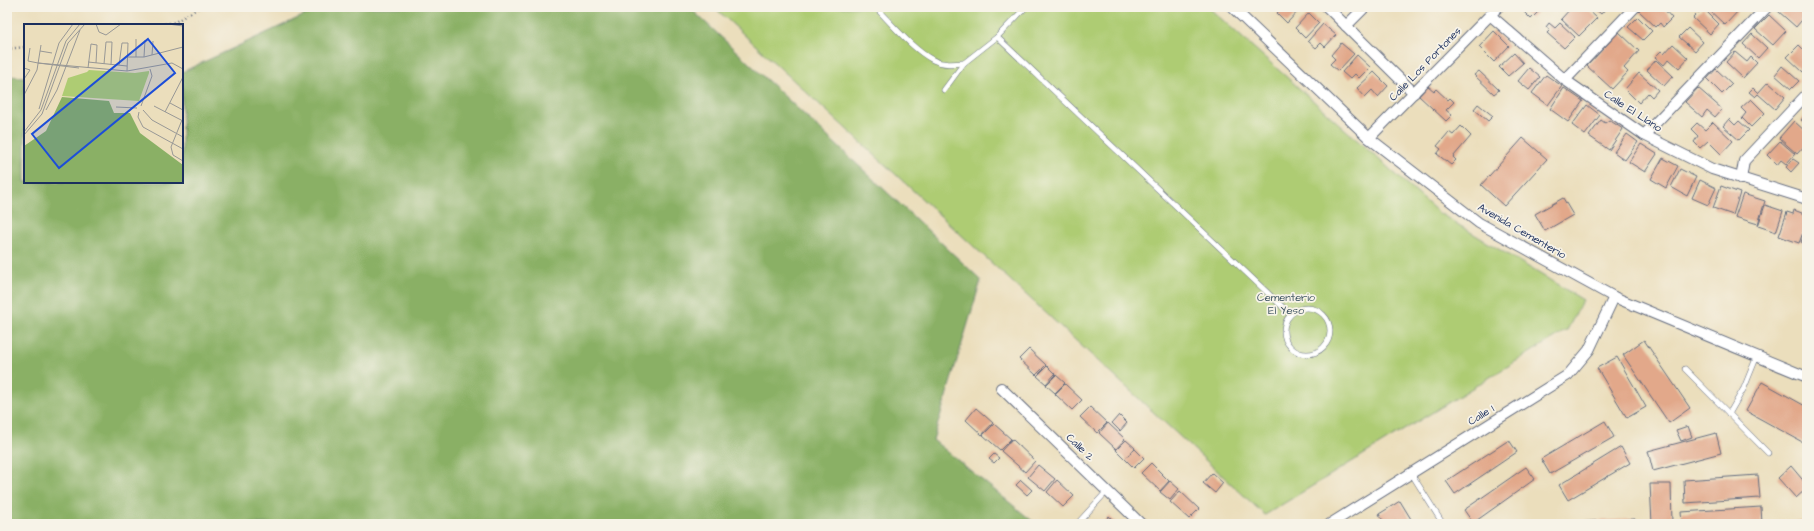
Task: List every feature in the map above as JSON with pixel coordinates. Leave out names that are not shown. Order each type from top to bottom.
[{"type":"street","name":"Avenida Cementerio","points":[[1232,7],[1370,138],[1479,223],[1614,297],[1807,377]]},
{"type":"street","points":[[1327,7],[1414,93]]},
{"type":"street","points":[[1346,26],[1365,7]]},
{"type":"street","name":"Calle Los Portones","points":[[1370,138],[1498,7]]},
{"type":"street","points":[[1565,80],[1635,7]]},
{"type":"street","points":[[1644,135],[1767,7]]},
{"type":"street","name":"Calle El Llano","points":[[1490,15],[1565,80],[1644,135],[1712,169],[1807,199]]},
{"type":"street","points":[[1741,179],[1744,161],[1807,94]]},
{"type":"street","name":"Calle 1","points":[[1330,524],[1410,472],[1568,375],[1589,350],[1614,297]]},
{"type":"street","name":"Calle 2","points":[[1001,388],[1108,490],[1141,524]]},
{"type":"lane","points":[[875,7],[918,49],[934,60],[951,64],[964,63]]},
{"type":"lane","points":[[944,90],[964,63],[997,37],[1026,7]]},
{"type":"lane","points":[[997,37],[1290,314]]},
{"type":"lane","points":[[1304,307],[1320,311],[1325,316],[1329,324],[1330,332],[1324,346],[1319,351],[1304,354],[1291,348],[1286,342],[1284,327],[1290,314],[1304,307]]},
{"type":"lane","points":[[1729,414],[1744,388],[1756,356]]},
{"type":"lane","points":[[1684,368],[1768,453]]},
{"type":"lane","points":[[1410,472],[1443,524]]},
{"type":"lane","points":[[1077,524],[1108,490]]},
{"type":"path","points":[[163,24],[175,22],[200,7]]},
{"type":"path","points":[[7,48],[24,46]]},
{"type":"green space","points":[[322,7],[689,7],[981,280],[933,440],[1036,524],[7,524],[7,76],[24,77],[24,183],[183,183],[183,72]]},
{"type":"green space","name":"Cementerio El Yeso","points":[[714,7],[1208,7],[1439,213],[1583,300],[1567,330],[1265,515]]},
{"type":"building","points":[[1283,7],[1302,7],[1287,23],[1277,13]]},
{"type":"building","points":[[1425,7],[1435,7],[1430,12]]},
{"type":"building","points":[[1519,7],[1543,7],[1531,19]]},
{"type":"building","points":[[1572,7],[1585,7],[1597,18],[1579,36],[1561,19]]},
{"type":"building","points":[[1593,7],[1607,7],[1601,14]]},
{"type":"building","points":[[1642,7],[1662,7],[1672,18],[1663,27],[1660,23],[1656,27],[1639,11]]},
{"type":"building","points":[[1706,7],[1738,7],[1740,9],[1725,25]]},
{"type":"building","points":[[1782,7],[1800,7],[1807,14],[1796,27],[1778,11]]},
{"type":"building","points":[[1703,8],[1719,24],[1710,34],[1693,18]]},
{"type":"building","points":[[1309,13],[1319,23],[1305,38],[1295,28]]},
{"type":"building","points":[[1769,15],[1786,31],[1773,45],[1755,29]]},
{"type":"building","points":[[1638,17],[1652,31],[1643,40],[1628,27]]},
{"type":"building","points":[[1549,23],[1555,28],[1560,23],[1575,37],[1564,48],[1547,33],[1550,30],[1546,27]]},
{"type":"building","points":[[1323,24],[1336,35],[1325,47],[1321,43],[1316,48],[1308,41]]},
{"type":"building","points":[[1688,28],[1703,42],[1695,51],[1679,37]]},
{"type":"building","points":[[1494,31],[1509,46],[1494,62],[1479,47]]},
{"type":"building","points":[[1619,32],[1639,51],[1624,68],[1628,72],[1612,89],[1587,66]]},
{"type":"building","points":[[1752,34],[1767,48],[1758,58],[1743,44]]},
{"type":"building","points":[[1341,43],[1354,54],[1338,71],[1330,64],[1335,59],[1331,55]]},
{"type":"building","points":[[1673,44],[1688,58],[1679,68],[1669,59],[1664,65],[1655,57],[1661,51],[1664,54]]},
{"type":"building","points":[[1799,45],[1807,53],[1807,69],[1803,72],[1787,57]]},
{"type":"building","points":[[1735,52],[1747,62],[1751,57],[1757,63],[1743,78],[1726,62]]},
{"type":"building","points":[[1514,53],[1523,63],[1508,76],[1499,67]]},
{"type":"building","points":[[1357,55],[1370,67],[1359,78],[1355,74],[1350,79],[1342,72]]},
{"type":"building","points":[[1656,60],[1673,76],[1664,86],[1647,70]]},
{"type":"building","points":[[1782,66],[1799,81],[1791,89],[1775,75]]},
{"type":"building","points":[[1529,68],[1540,77],[1529,90],[1518,81]]},
{"type":"building","points":[[1716,69],[1732,84],[1722,94],[1707,79]]},
{"type":"building","points":[[1479,71],[1499,90],[1494,94],[1474,75]]},
{"type":"building","points":[[1374,72],[1388,86],[1378,97],[1372,90],[1365,97],[1357,88]]},
{"type":"building","points":[[1639,73],[1658,90],[1652,97],[1648,93],[1639,103],[1625,89]]},
{"type":"building","points":[[1546,75],[1562,86],[1548,105],[1532,93]]},
{"type":"building","points":[[1768,82],[1785,97],[1775,109],[1758,94],[1755,97],[1749,92],[1753,88],[1758,93]]},
{"type":"building","points":[[1428,86],[1434,91],[1436,89],[1448,100],[1450,98],[1454,102],[1446,110],[1452,115],[1446,121],[1419,96]]},
{"type":"building","points":[[1564,88],[1583,101],[1568,122],[1550,109]]},
{"type":"building","points":[[1698,88],[1722,109],[1715,117],[1707,110],[1702,117],[1685,102]]},
{"type":"building","points":[[1751,99],[1765,113],[1751,127],[1742,118],[1746,113],[1741,108]]},
{"type":"building","points":[[1478,104],[1493,116],[1488,121],[1474,109]]},
{"type":"building","points":[[1587,105],[1600,115],[1585,135],[1572,125]]},
{"type":"building","points":[[1807,113],[1807,125],[1801,120]]},
{"type":"building","points":[[1729,119],[1735,125],[1739,121],[1749,130],[1739,140],[1723,126]]},
{"type":"building","points":[[1601,120],[1605,123],[1609,120],[1623,129],[1609,150],[1589,136]]},
{"type":"building","points":[[1794,121],[1807,133],[1807,143],[1797,154],[1779,138]]},
{"type":"building","points":[[1713,122],[1733,141],[1721,154],[1708,141],[1700,148],[1694,142],[1698,136],[1691,129],[1697,123],[1705,130]]},
{"type":"building","points":[[1461,126],[1471,136],[1453,157],[1456,160],[1451,165],[1437,154],[1441,149],[1437,146],[1449,132],[1453,135]]},
{"type":"building","points":[[1627,134],[1638,142],[1625,160],[1614,152]]},
{"type":"building","points":[[1523,138],[1547,159],[1504,206],[1481,185]]},
{"type":"building","points":[[1780,141],[1795,154],[1786,164],[1781,160],[1777,165],[1767,155]]},
{"type":"building","points":[[1641,144],[1657,154],[1645,172],[1629,162]]},
{"type":"building","points":[[1663,158],[1678,166],[1666,188],[1651,179]]},
{"type":"building","points":[[1793,159],[1799,163],[1791,172],[1786,167]]},
{"type":"building","points":[[1807,163],[1807,172],[1803,168]]},
{"type":"building","points":[[1680,169],[1696,177],[1687,196],[1671,187]]},
{"type":"building","points":[[1700,180],[1716,188],[1708,205],[1692,198]]},
{"type":"building","points":[[1721,186],[1740,193],[1733,215],[1713,208]]},
{"type":"building","points":[[1743,194],[1765,201],[1758,224],[1735,217]]},
{"type":"building","points":[[1563,198],[1573,215],[1545,231],[1535,214]]},
{"type":"building","points":[[1765,205],[1783,211],[1776,232],[1758,226]]},
{"type":"building","points":[[1794,210],[1807,215],[1807,222],[1799,243],[1779,236],[1787,212],[1793,214]]},
{"type":"building","points":[[1807,227],[1807,244],[1801,242]]},
{"type":"building","points":[[1644,340],[1690,408],[1669,423],[1623,355]]},
{"type":"building","points":[[1029,349],[1046,365],[1036,375],[1019,359]]},
{"type":"building","points":[[1617,357],[1646,407],[1627,418],[1597,368]]},
{"type":"building","points":[[1047,366],[1055,374],[1046,384],[1037,376]]},
{"type":"building","points":[[1056,375],[1065,383],[1055,393],[1046,385]]},
{"type":"building","points":[[1762,382],[1807,407],[1806,444],[1746,411]]},
{"type":"building","points":[[1065,384],[1082,400],[1072,410],[1055,394]]},
{"type":"building","points":[[1090,407],[1107,423],[1097,433],[1080,417]]},
{"type":"building","points":[[976,408],[993,423],[982,435],[966,420]]},
{"type":"building","points":[[1119,415],[1127,423],[1120,431],[1112,423]]},
{"type":"building","points":[[1605,421],[1614,437],[1550,474],[1541,459]]},
{"type":"building","points":[[1108,423],[1125,439],[1116,449],[1099,433]]},
{"type":"building","points":[[994,424],[1011,439],[1000,450],[983,435]]},
{"type":"building","points":[[1688,426],[1692,437],[1681,441],[1676,430]]},
{"type":"building","points":[[1716,433],[1721,453],[1653,471],[1648,451]]},
{"type":"building","points":[[1012,439],[1035,461],[1025,472],[1001,451]]},
{"type":"building","points":[[1126,440],[1135,448],[1125,459],[1116,450]]},
{"type":"building","points":[[1509,440],[1517,452],[1455,494],[1446,481]]},
{"type":"building","points":[[1621,447],[1630,463],[1568,500],[1559,485]]},
{"type":"building","points":[[1135,449],[1144,458],[1134,468],[1125,459]]},
{"type":"building","points":[[994,454],[999,458],[994,463],[989,459]]},
{"type":"building","points":[[1151,463],[1169,481],[1160,491],[1141,473]]},
{"type":"building","points":[[1038,465],[1055,479],[1045,491],[1028,477]]},
{"type":"building","points":[[1791,466],[1807,485],[1807,488],[1796,498],[1778,478]]},
{"type":"building","points":[[1526,467],[1535,479],[1473,523],[1464,510]]},
{"type":"building","points":[[1212,473],[1223,483],[1215,493],[1203,483]]},
{"type":"building","points":[[1758,475],[1760,498],[1685,503],[1684,480]]},
{"type":"building","points":[[1021,480],[1032,490],[1027,495],[1016,485]]},
{"type":"building","points":[[1057,480],[1074,496],[1063,507],[1047,492]]},
{"type":"building","points":[[1170,481],[1179,489],[1170,500],[1160,492]]},
{"type":"building","points":[[1650,484],[1671,484],[1672,524],[1652,524]]},
{"type":"building","points":[[1180,491],[1199,509],[1189,519],[1170,502]]},
{"type":"building","points":[[1400,501],[1414,524],[1397,524],[1396,521],[1391,524],[1385,524],[1379,514]]},
{"type":"building","points":[[1761,507],[1762,524],[1682,524],[1681,512]]},
{"type":"building","points":[[1109,516],[1117,524],[1102,524]]},
{"type":"building","points":[[1635,519],[1635,524],[1574,524],[1574,522]]},
{"type":"building","points":[[1807,521],[1807,524],[1780,524],[1780,523]]}]
